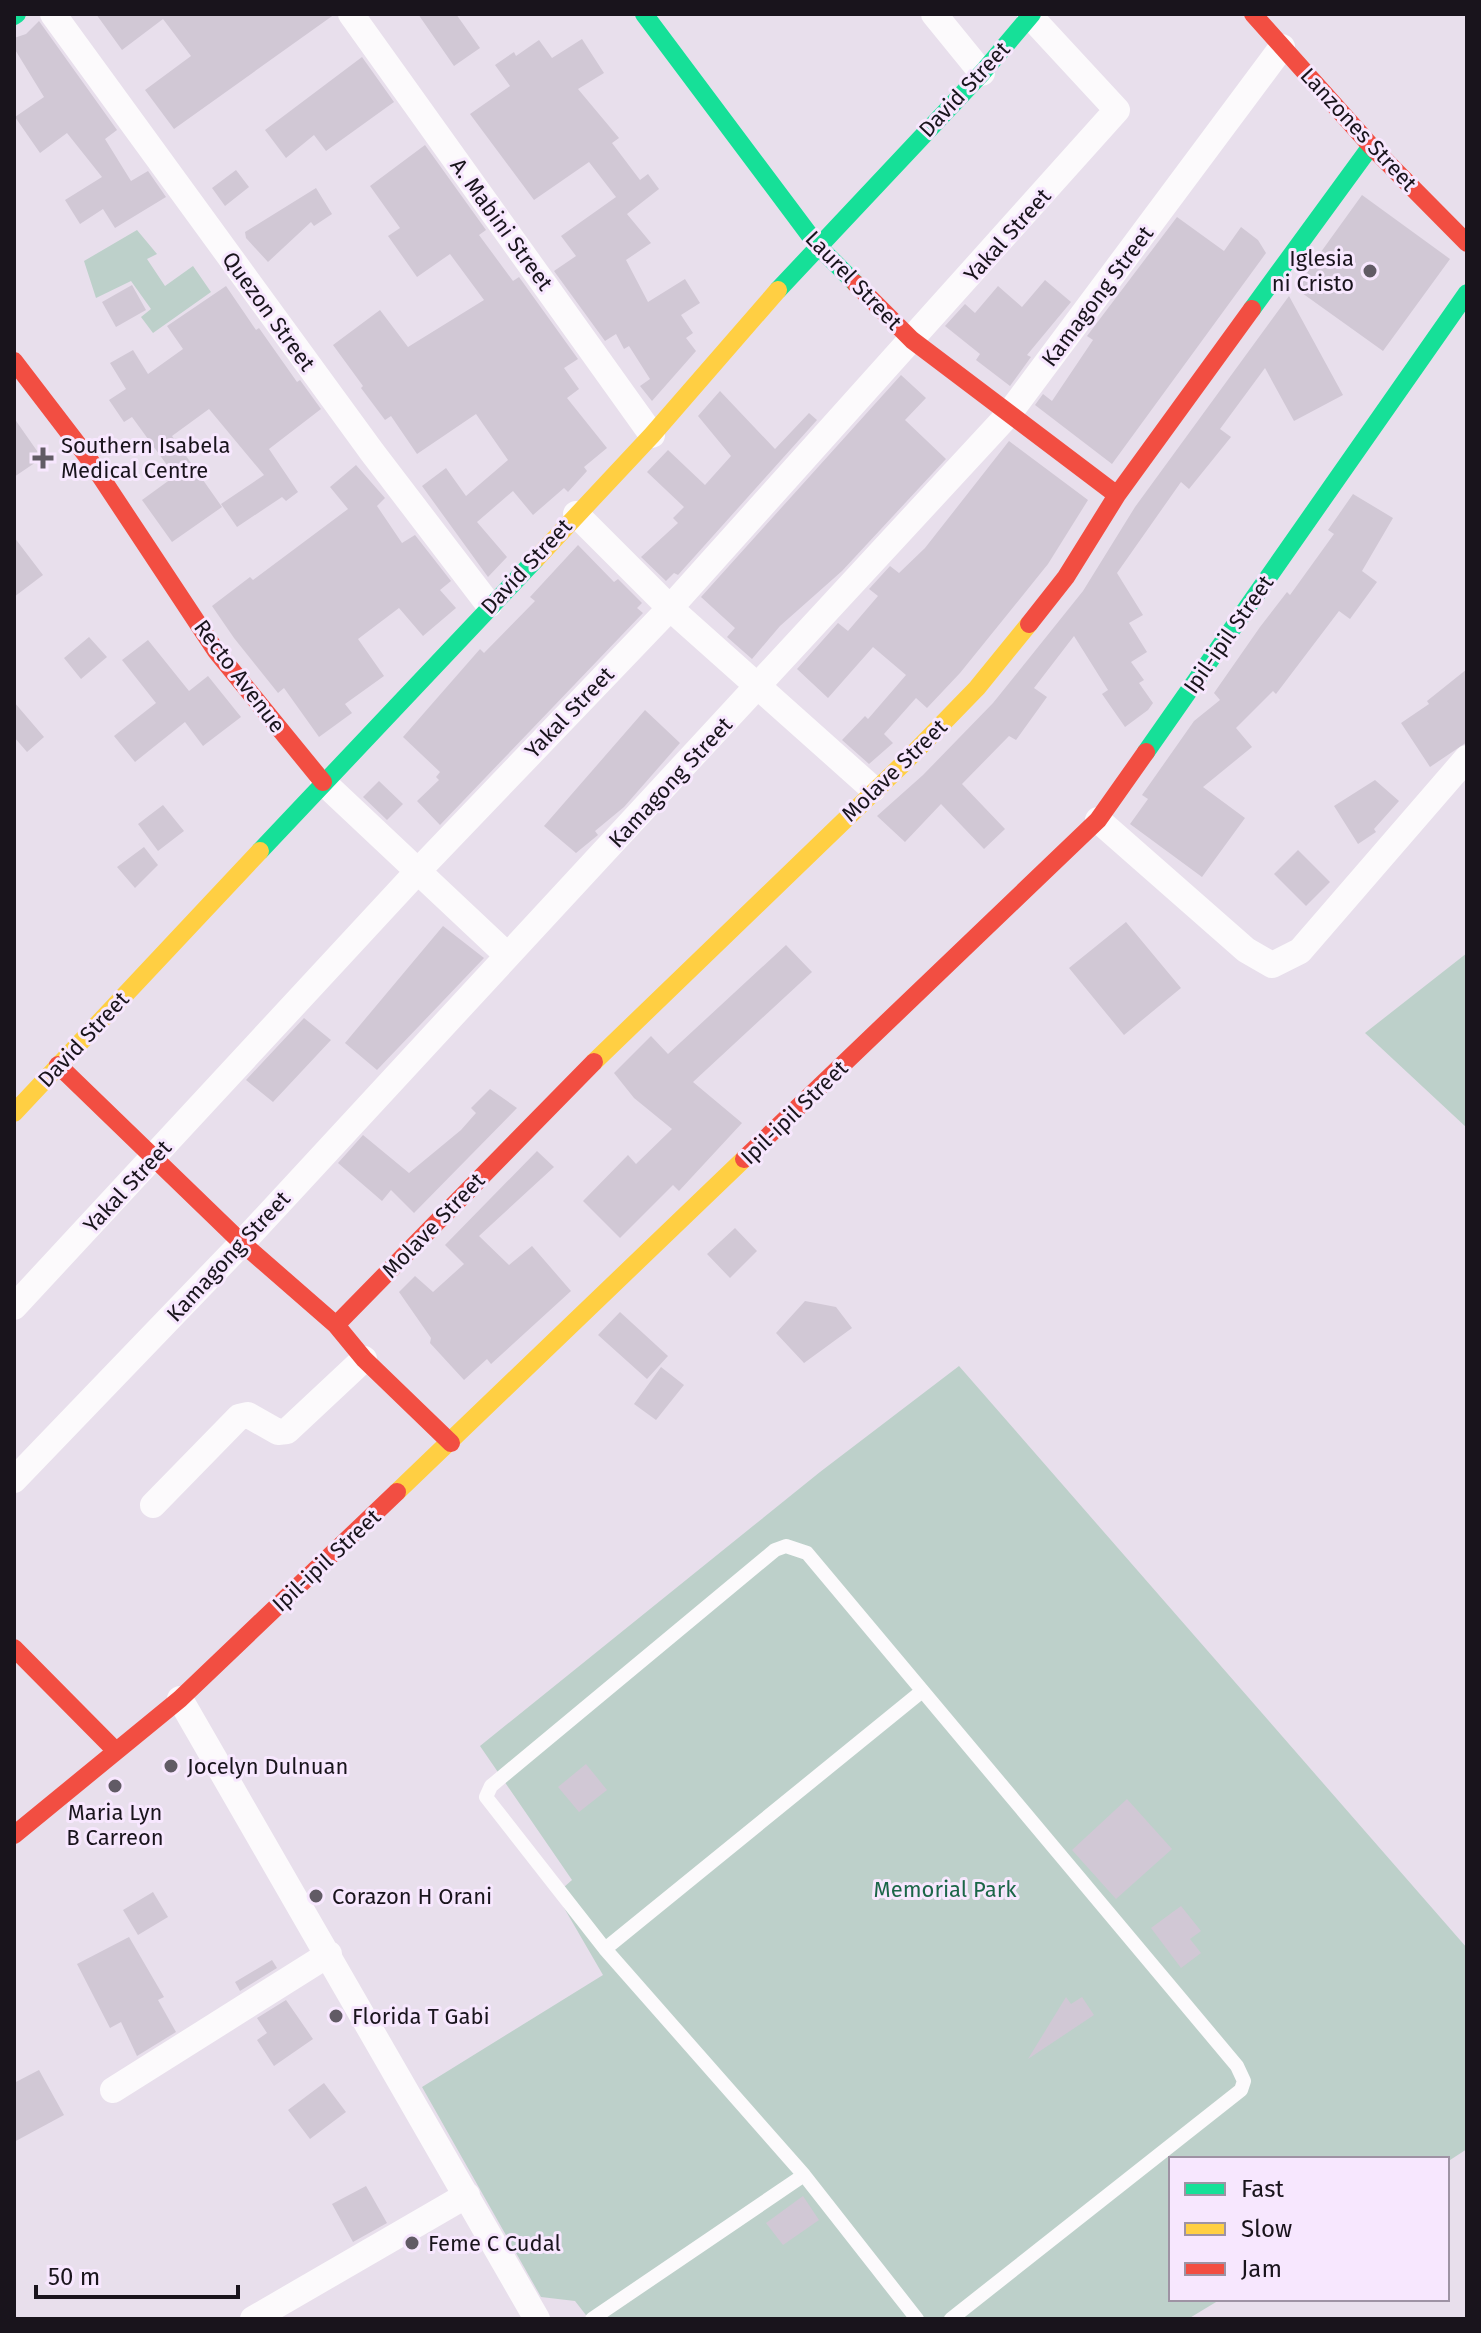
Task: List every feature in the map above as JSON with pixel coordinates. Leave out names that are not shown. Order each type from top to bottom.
[{"type":"street","name":"Quezon Street","points":[[53,14],[372,452],[489,605]]},
{"type":"street","name":"A. Mabini Street","points":[[351,14],[652,435]]},
{"type":"street","name":"Laurel Street","points":[[644,14],[817,245],[912,340],[1117,495]]},
{"type":"street","points":[[934,14],[982,73]]},
{"type":"street","name":"Lanzones Street","points":[[1253,14],[1371,146],[1467,243]]},
{"type":"street","name":"David Street","points":[[14,1113],[652,435],[817,245],[982,73],[1031,15]]},
{"type":"street","name":"Yakal Street","points":[[14,1307],[418,871],[670,608],[1117,110],[1031,15]]},
{"type":"street","name":"Kamagong Street","points":[[14,1480],[242,1243],[1008,415],[1282,47]]},
{"type":"street","name":"Molave Street","points":[[336,1325],[572,1083],[873,789],[907,760],[977,688],[1066,577],[1117,495],[1371,146]]},
{"type":"street","name":"Ipil-ipil Street","points":[[14,1835],[114,1749],[180,1699],[451,1443],[1098,820],[1467,293]]},
{"type":"street","name":"Recto Avenue","points":[[14,361],[89,459],[216,651],[323,782],[507,955]]},
{"type":"street","points":[[576,514],[670,608],[873,789]]},
{"type":"street","points":[[1098,820],[1246,950],[1272,965],[1300,951],[1467,758]]},
{"type":"street","points":[[58,1065],[242,1243],[336,1325],[364,1359],[451,1443]]},
{"type":"street","points":[[153,1505],[239,1417],[248,1415],[278,1432],[287,1431],[364,1359]]},
{"type":"street","points":[[14,1648],[114,1749]]},
{"type":"street","points":[[180,1699],[537,2319]]},
{"type":"street","points":[[113,2090],[329,1954]]},
{"type":"street","points":[[253,2319],[467,2195]]},
{"type":"lane","points":[[917,2319],[804,2175],[605,1949],[490,1806],[487,1792],[775,1550],[786,1546],[807,1553],[1237,2066],[1244,2081],[1241,2090],[951,2319]]},
{"type":"lane","points":[[605,1949],[921,1692]]},
{"type":"lane","points":[[592,2319],[804,2175]]},
{"type":"green space","points":[[137,230],[157,254],[147,259],[165,286],[193,266],[211,292],[153,333],[141,317],[151,309],[131,281],[96,298],[84,261]]},
{"type":"green space","points":[[1467,953],[1467,1128],[1365,1033]]},
{"type":"green space","name":"Memorial Park","points":[[959,1366],[1467,1948],[1467,2149],[1449,2161],[1449,2157],[1169,2157],[1169,2301],[1218,2301],[1188,2319],[589,2319],[575,2301],[541,2297],[422,2087],[603,1975],[556,1894],[572,1880],[480,1746],[820,1472]]},
{"type":"building","points":[[96,14],[335,14],[174,129],[145,90],[191,56],[163,19],[122,50]]},
{"type":"building","points":[[418,14],[456,14],[480,48],[454,66]]},
{"type":"building","points":[[39,21],[117,130],[105,139],[131,181],[148,171],[166,197],[115,228],[103,209],[80,224],[65,200],[102,177],[67,133],[40,153],[15,117],[44,97],[14,48],[14,38],[26,34]]},
{"type":"building","points":[[582,39],[604,73],[578,89],[619,138],[612,143],[640,180],[648,174],[659,189],[627,214],[651,243],[626,260],[648,302],[685,279],[700,303],[681,315],[693,333],[686,338],[696,351],[652,401],[640,386],[650,379],[629,346],[624,349],[616,334],[605,341],[554,271],[576,256],[561,236],[616,197],[589,162],[534,200],[470,114],[510,86],[495,65],[514,52],[516,56],[539,40],[552,58]]},
{"type":"building","points":[[362,57],[394,102],[326,151],[314,135],[286,158],[265,130]]},
{"type":"building","points":[[425,145],[486,230],[479,235],[513,281],[519,277],[578,359],[564,368],[579,389],[567,398],[607,448],[584,467],[587,471],[568,492],[564,488],[533,515],[513,491],[477,522],[507,557],[488,577],[422,486],[446,468],[466,496],[508,460],[476,414],[417,454],[391,416],[385,420],[333,345],[380,310],[408,347],[484,300],[450,254],[417,277],[388,236],[400,228],[370,186]]},
{"type":"building","points":[[236,170],[249,187],[225,206],[212,188]]},
{"type":"building","points":[[316,188],[332,214],[314,226],[311,222],[268,262],[246,238],[245,232]]},
{"type":"building","name":"Iglesia ni Cristo","points":[[1362,195],[1450,259],[1383,351],[1295,288]]},
{"type":"building","points":[[1177,217],[1224,251],[1241,227],[1258,240],[1266,253],[1112,464],[1035,405],[1043,394],[1052,401],[1093,340],[1087,336]]},
{"type":"building","points":[[1045,280],[1071,302],[1027,355],[1031,357],[1010,386],[976,360],[980,354],[945,326],[965,304],[975,313],[998,286],[1022,307]]},
{"type":"building","points":[[132,285],[146,310],[116,327],[102,302]]},
{"type":"building","points":[[226,286],[256,330],[259,328],[297,382],[300,380],[321,409],[269,449],[298,492],[286,501],[282,497],[237,527],[221,504],[264,475],[209,409],[172,436],[222,507],[172,542],[142,500],[175,476],[132,417],[124,422],[109,400],[126,389],[110,363],[133,350],[148,374],[183,349],[167,326]]},
{"type":"building","points":[[1289,296],[1343,395],[1294,421],[1265,368],[1220,429],[1231,437],[1189,489],[1181,482],[1117,573],[1143,615],[1129,623],[1147,652],[1131,662],[1144,680],[1139,683],[1153,703],[1125,727],[1102,694],[1108,690],[1074,636],[1034,688],[1047,697],[1016,740],[1009,736],[962,784],[1005,829],[984,849],[941,804],[905,842],[877,816],[923,775],[993,703],[1083,591],[1135,507]]},
{"type":"building","points":[[901,375],[926,398],[905,420],[946,459],[842,571],[780,626],[752,659],[727,637],[735,628],[701,597]]},
{"type":"building","points":[[720,391],[775,449],[809,413],[817,420],[678,575],[674,573],[666,581],[641,557],[678,523],[673,518],[684,507],[647,472],[668,450],[705,485],[731,456],[698,416]]},
{"type":"building","points":[[14,418],[42,458],[14,477]]},
{"type":"building","points":[[1009,441],[1088,500],[1048,564],[960,673],[927,708],[916,698],[884,734],[893,743],[869,764],[842,740],[865,716],[868,719],[906,675],[873,647],[828,698],[797,669],[838,623],[848,631],[878,596],[869,589],[890,566],[899,573],[925,548]]},
{"type":"building","points":[[356,465],[385,498],[377,506],[402,543],[415,535],[451,581],[440,590],[456,608],[423,636],[399,608],[358,639],[384,676],[345,704],[352,713],[319,737],[284,688],[278,693],[212,606],[250,577],[253,580],[348,509],[330,487]]},
{"type":"building","points":[[1353,494],[1393,518],[1362,571],[1377,582],[1350,619],[1339,611],[1276,694],[1273,691],[1236,728],[1252,747],[1203,787],[1245,818],[1202,877],[1130,824],[1148,799],[1142,795],[1194,721],[1220,700],[1214,693],[1260,627],[1287,592],[1290,595],[1334,534],[1328,530]]},
{"type":"building","points":[[14,537],[43,575],[14,597]]},
{"type":"building","points":[[578,545],[614,582],[618,579],[642,603],[637,608],[643,613],[440,825],[417,801],[439,780],[436,777],[440,772],[403,737],[480,649],[484,653],[535,601],[530,597]]},
{"type":"building","points":[[89,637],[107,657],[81,679],[64,658]]},
{"type":"building","points":[[148,640],[189,691],[208,676],[241,717],[203,746],[185,722],[135,762],[114,736],[156,703],[122,660]]},
{"type":"building","points":[[1467,669],[1467,742],[1430,767],[1401,723],[1429,704],[1427,701]]},
{"type":"building","points":[[14,702],[44,737],[27,752],[14,737]]},
{"type":"building","points":[[645,710],[680,743],[624,807],[595,831],[598,835],[576,853],[544,826]]},
{"type":"building","points":[[1375,780],[1399,801],[1374,829],[1376,832],[1358,844],[1334,806]]},
{"type":"building","points":[[379,781],[403,804],[387,820],[363,797]]},
{"type":"building","points":[[163,805],[184,831],[158,851],[138,824]]},
{"type":"building","points":[[144,847],[158,865],[135,888],[117,867]]},
{"type":"building","points":[[1298,850],[1330,882],[1306,906],[1274,874]]},
{"type":"building","points":[[1126,922],[1181,988],[1124,1035],[1069,968]]},
{"type":"building","points":[[443,926],[484,958],[377,1070],[345,1043]]},
{"type":"building","points":[[786,945],[812,972],[693,1082],[742,1123],[679,1191],[673,1185],[620,1238],[583,1201],[628,1155],[636,1164],[672,1129],[634,1098],[614,1073],[651,1036],[668,1054]]},
{"type":"building","points":[[304,1018],[331,1040],[273,1102],[246,1080]]},
{"type":"building","points":[[490,1089],[517,1108],[414,1213],[391,1190],[382,1201],[338,1163],[363,1135],[409,1173],[461,1130],[476,1113],[471,1108]]},
{"type":"building","points":[[537,1151],[554,1167],[479,1236],[509,1265],[532,1246],[571,1291],[491,1364],[487,1359],[464,1380],[430,1343],[431,1338],[399,1292],[415,1276],[433,1292],[464,1264],[445,1245]]},
{"type":"building","points":[[735,1228],[757,1251],[730,1278],[707,1254]]},
{"type":"building","points":[[805,1301],[836,1307],[852,1328],[804,1363],[776,1333]]},
{"type":"building","points":[[620,1312],[668,1356],[647,1379],[598,1335]]},
{"type":"building","points":[[661,1367],[684,1385],[656,1420],[634,1404]]},
{"type":"building","points":[[586,1764],[607,1790],[579,1812],[558,1787]]},
{"type":"building","points":[[1127,1799],[1172,1849],[1116,1899],[1072,1850]]},
{"type":"building","points":[[153,1892],[168,1917],[138,1935],[123,1910]]},
{"type":"building","points":[[1181,1906],[1201,1931],[1190,1939],[1201,1953],[1181,1968],[1151,1928]]},
{"type":"building","points":[[129,1937],[164,1997],[158,2000],[176,2032],[137,2056],[121,2022],[110,2028],[77,1964]]},
{"type":"building","points":[[272,1960],[277,1968],[240,1991],[235,1982]]},
{"type":"building","points":[[1066,1997],[1071,2004],[1082,1997],[1094,2015],[1028,2059]]},
{"type":"building","points":[[286,2000],[313,2039],[274,2066],[257,2040],[267,2033],[257,2018]]},
{"type":"building","points":[[39,2070],[64,2115],[14,2142],[14,2083]]},
{"type":"building","points":[[324,2083],[346,2112],[310,2139],[288,2110]]},
{"type":"building","points":[[366,2186],[387,2223],[353,2242],[332,2204]]},
{"type":"building","points":[[803,2196],[819,2220],[783,2245],[766,2223]]},
{"type":"traffic: fast","points":[[644,14],[817,245],[855,283]]},
{"type":"traffic: fast","points":[[778,290],[982,73],[1032,14]]},
{"type":"traffic: fast","points":[[1252,309],[1371,146]]},
{"type":"traffic: fast","points":[[1146,752],[1467,293]]},
{"type":"traffic: fast","points":[[260,851],[536,559]]},
{"type":"traffic: slow","points":[[536,559],[652,435],[778,290]]},
{"type":"traffic: slow","points":[[594,1062],[907,760],[977,688],[1029,624]]},
{"type":"traffic: slow","points":[[14,1113],[260,851]]},
{"type":"traffic: slow","points":[[397,1492],[744,1159]]},
{"type":"traffic: jam","points":[[1253,14],[1371,146],[1467,243]]},
{"type":"traffic: jam","points":[[855,283],[912,340],[1117,495]]},
{"type":"traffic: jam","points":[[1029,624],[1066,577],[1117,495],[1252,309]]},
{"type":"traffic: jam","points":[[14,361],[89,459],[216,651],[323,782]]},
{"type":"traffic: jam","points":[[744,1159],[1098,820],[1146,752]]},
{"type":"traffic: jam","points":[[336,1325],[594,1062]]},
{"type":"traffic: jam","points":[[58,1065],[242,1243],[336,1325],[364,1359],[451,1443]]},
{"type":"traffic: jam","points":[[14,1835],[180,1699],[397,1492]]},
{"type":"traffic: jam","points":[[14,1648],[114,1749]]},
{"type":"place","name":"Iglesia ni Cristo","points":[[1370,271]]},
{"type":"place","name":"Southern Isabela Medical Centre","points":[[43,458]]},
{"type":"place","name":"Jocelyn Dulnuan","points":[[171,1766]]},
{"type":"place","name":"Maria Lyn B Carreon","points":[[115,1786]]},
{"type":"place","name":"Corazon H Orani","points":[[316,1896]]},
{"type":"place","name":"Florida T Gabi","points":[[336,2016]]},
{"type":"place","name":"Feme C Cudal","points":[[412,2243]]}]
